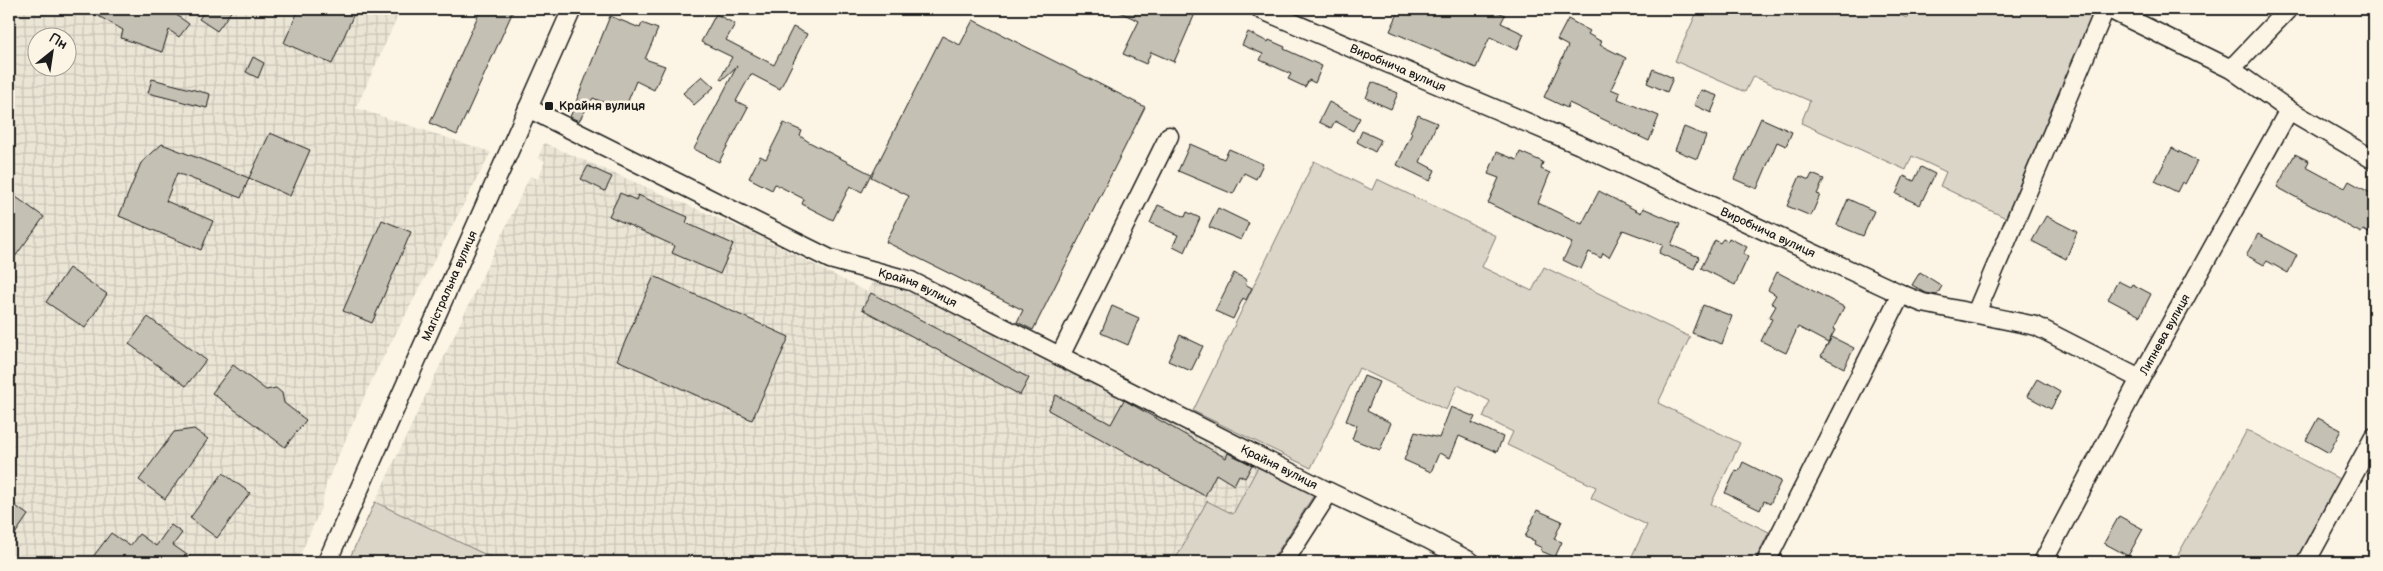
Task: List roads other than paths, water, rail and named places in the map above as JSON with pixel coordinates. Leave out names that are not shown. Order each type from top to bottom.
[{"type":"street","name":"Магістральна вулиця","points":[[327,562],[572,9]]},
{"type":"street","name":"Виробнича вулиця","points":[[1260,9],[1580,145],[1901,294],[1923,303],[2036,326],[2140,379]]},
{"type":"street","points":[[1976,313],[2105,9]]},
{"type":"street","points":[[2109,9],[2232,69],[2289,110],[2374,160]]},
{"type":"street","points":[[2232,69],[2288,9]]},
{"type":"street","name":"Крайня вулиця","points":[[528,108],[830,259],[911,282],[1329,492],[1428,538],[1471,562]]},
{"type":"street","name":"Липнева вулиця","points":[[2043,562],[2140,379],[2289,110]]},
{"type":"street","points":[[1060,356],[1169,136]]},
{"type":"street","points":[[1766,562],[1901,294]]},
{"type":"street","points":[[2306,562],[2374,437]]},
{"type":"street","points":[[1284,562],[1329,492]]},
{"type":"place","name":"Крайня вулиця","points":[[549,106]]}]
